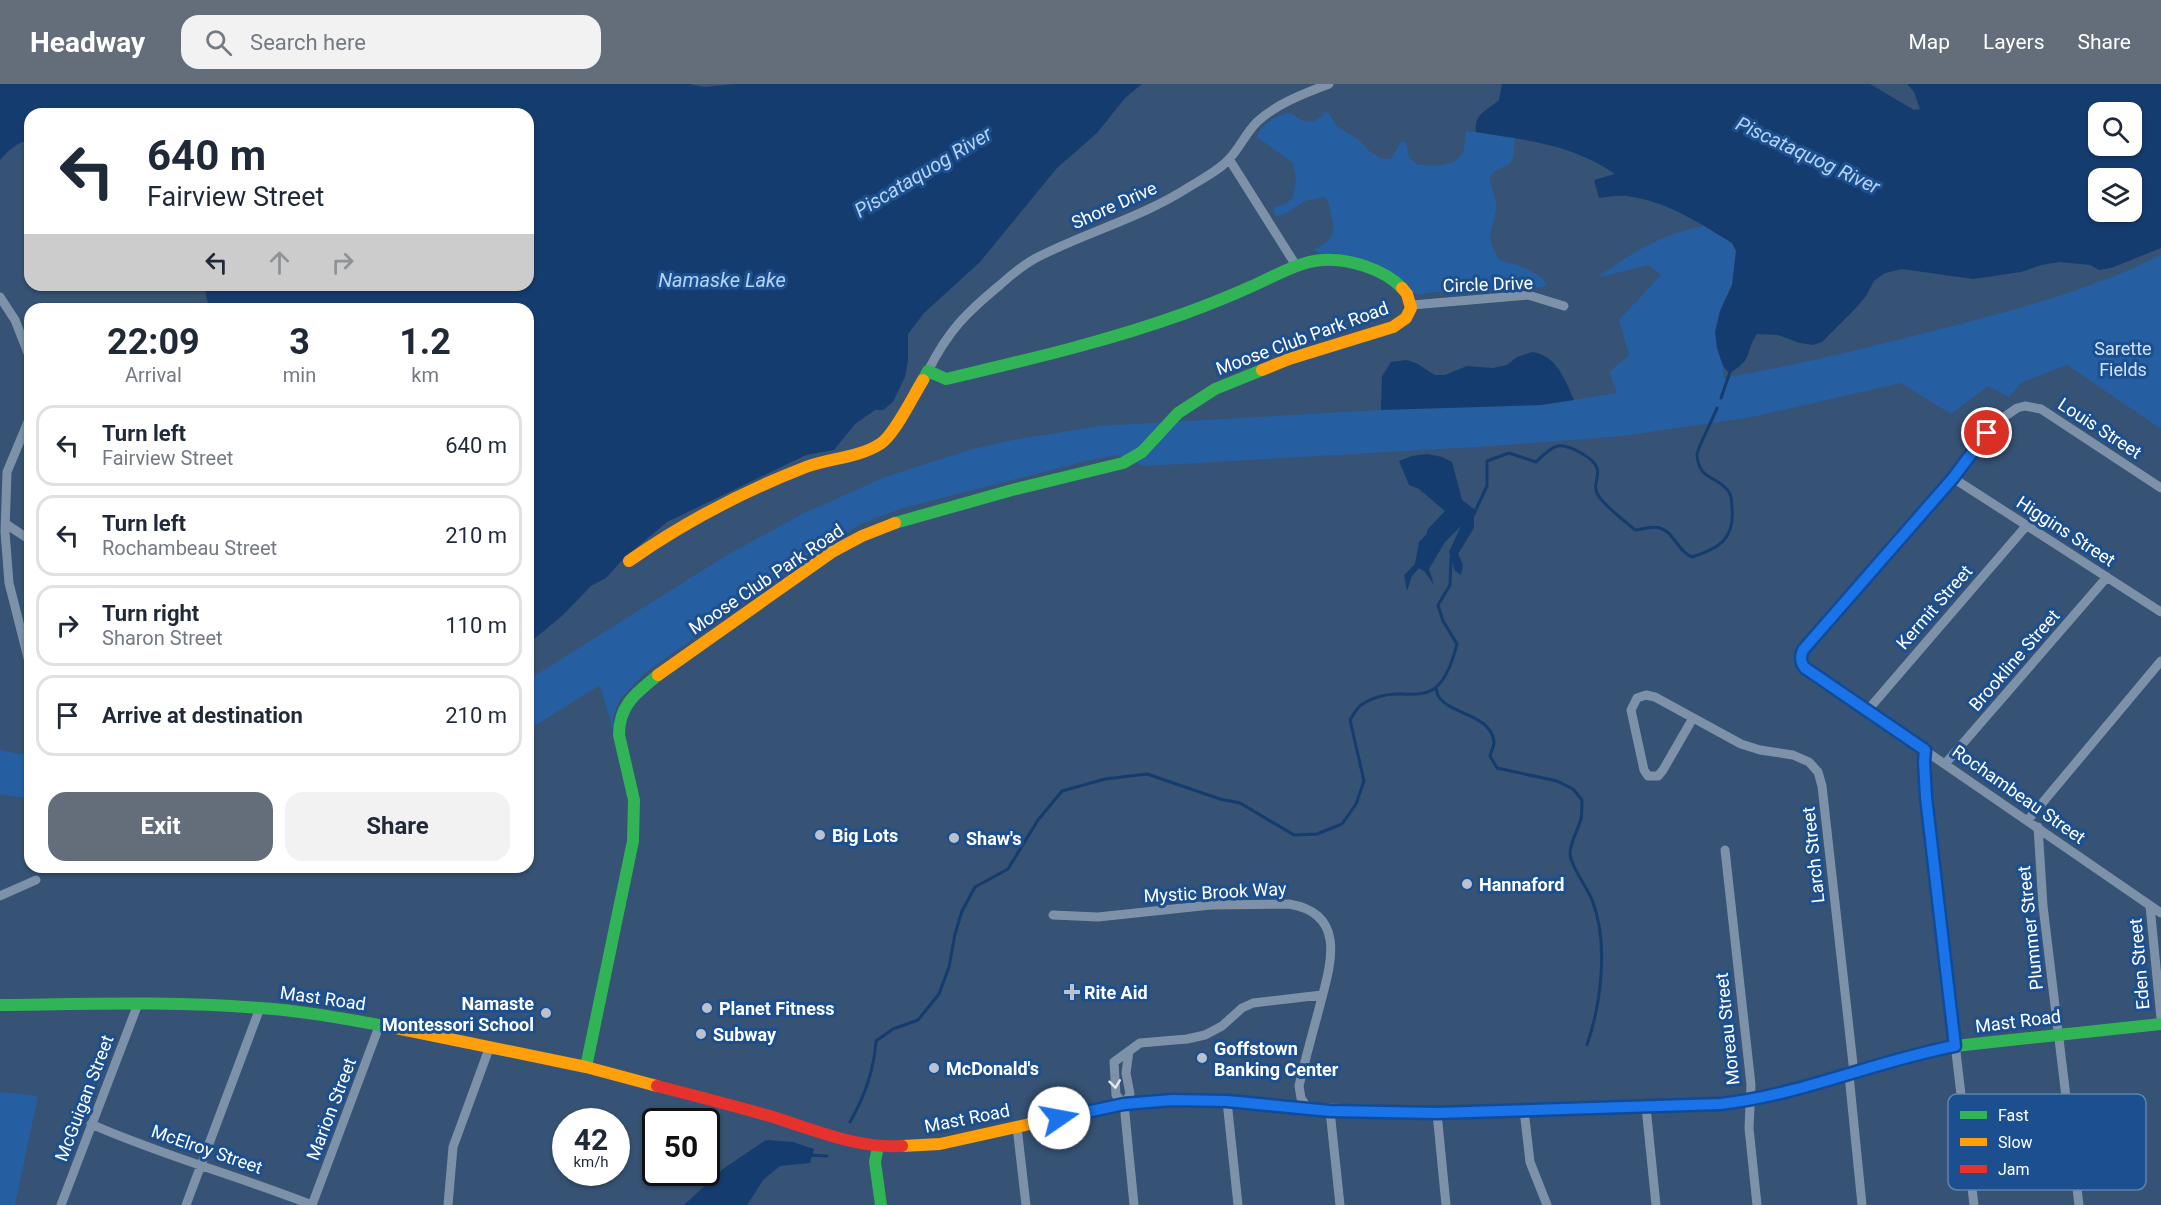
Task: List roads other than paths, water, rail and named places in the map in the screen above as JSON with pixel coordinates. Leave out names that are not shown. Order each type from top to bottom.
[{"type":"street","name":"Shore Drive","points":[[928,371],[948,334],[957,323],[1026,264],[1046,253],[1151,209],[1188,188],[1229,159],[1246,135],[1264,117],[1286,103],[1329,84]]},
{"type":"street","points":[[1229,159],[1297,267]]},
{"type":"street","name":"Moose Club Park Road","points":[[586,1067],[633,841],[634,800],[619,735],[619,724],[624,709],[638,691],[671,664],[832,552],[862,536],[904,520],[978,499],[1123,463],[1142,452],[1178,413],[1215,388],[1289,359],[1393,327],[1407,317],[1412,305],[1405,293],[1394,282],[1363,266],[1332,260],[1297,267],[1239,293],[1113,338],[946,379],[928,371]]},
{"type":"street","name":"Circle Drive","points":[[1412,305],[1527,295],[1564,306]]},
{"type":"street","points":[[0,297],[15,320],[24,343]]},
{"type":"street","points":[[629,561],[667,534],[768,483],[809,466],[857,454],[881,444],[891,433],[928,371]]},
{"type":"street","name":"Louis Street","points":[[1953,478],[1997,422],[2017,408],[2033,407],[2048,413],[2161,488]]},
{"type":"street","points":[[24,431],[3,480],[5,547],[9,583],[24,642]]},
{"type":"street","name":"Higgins Street","points":[[1953,478],[2161,612]]},
{"type":"street","name":"Rochambeau Street","points":[[1953,478],[1803,650],[1801,661],[1805,668],[2161,913]]},
{"type":"street","points":[[6,524],[24,536]]},
{"type":"street","name":"Kermit Street","points":[[1867,711],[2026,525]]},
{"type":"street","name":"Brookline Street","points":[[1945,764],[2107,577]]},
{"type":"street","points":[[2028,820],[2161,661]]},
{"type":"street","name":"Larch Street","points":[[1693,718],[1663,770],[1658,776],[1648,776],[1644,770],[1631,715],[1634,701],[1641,696],[1650,696],[1693,718],[1747,746],[1802,758],[1818,772],[1822,786],[1852,1074],[1862,1205]]},
{"type":"street","points":[[1925,750],[1926,797],[1961,1094]]},
{"type":"street","name":"Plummer Street","points":[[2038,827],[2043,906],[2065,1094]]},
{"type":"street","name":"Moreau Street","points":[[1725,850],[1751,1085],[1749,1128],[1757,1205]]},
{"type":"street","points":[[0,896],[36,880]]},
{"type":"street","name":"Mystic Brook Way","points":[[1053,915],[1098,917],[1211,905],[1298,905],[1314,913],[1321,919],[1329,935],[1332,959],[1299,1086],[1301,1098],[1308,1109]]},
{"type":"street","name":"Eden Street","points":[[2151,906],[2161,1018]]},
{"type":"street","points":[[1134,1205],[1124,1104],[1116,1095],[1114,1062],[1140,1043],[1205,1035],[1222,1026],[1242,1008],[1253,1003],[1322,995]]},
{"type":"street","name":"Mast Road","points":[[0,1005],[138,1004],[260,1008],[380,1024],[586,1067],[878,1146],[940,1144],[1124,1104],[1172,1100],[1227,1101],[1330,1111],[1437,1113],[1720,1104],[1750,1101],[1892,1061],[1955,1046],[2161,1024]]},
{"type":"street","name":"McGuigan Street","points":[[61,1205],[138,1004]]},
{"type":"street","points":[[186,1205],[260,1008]]},
{"type":"street","name":"Marion Street","points":[[312,1205],[380,1024]]},
{"type":"street","points":[[448,1205],[453,1147],[490,1046]]},
{"type":"street","points":[[1124,1104],[1130,1094],[1126,1073],[1129,1051]]},
{"type":"street","points":[[1227,1101],[1238,1205]]},
{"type":"street","points":[[1646,1107],[1656,1205]]},
{"type":"street","points":[[1524,1110],[1530,1162],[1547,1205]]},
{"type":"street","points":[[1330,1111],[1340,1205]]},
{"type":"street","points":[[1437,1113],[1446,1205]]},
{"type":"street","name":"McElroy Street","points":[[92,1124],[128,1140],[312,1205]]},
{"type":"street","points":[[1017,1127],[1026,1205]]},
{"type":"street","points":[[878,1146],[875,1170],[881,1205]]},
{"type":"street","points":[[1972,1190],[1974,1205]]},
{"type":"street","name":"Plummer Street","points":[[2077,1190],[2079,1205]]},
{"type":"water","name":"Namaske Lake","points":[[0,84],[689,84],[704,87],[735,84],[1142,84],[1125,98],[1097,133],[1057,168],[980,262],[924,313],[908,334],[908,360],[905,377],[893,402],[883,410],[875,410],[855,424],[834,450],[806,455],[667,522],[624,558],[606,578],[591,586],[563,615],[534,639],[534,303],[208,303],[205,291],[534,291],[534,108],[24,108],[24,142],[10,150],[0,160]]},
{"type":"water","name":"Piscataquog River","points":[[1502,84],[1870,84],[1914,110],[1920,109],[1914,92],[1907,84],[2161,84],[2161,248],[2111,268],[2099,270],[2090,265],[2060,262],[2041,265],[2021,272],[1973,279],[1902,269],[1885,273],[1874,281],[1866,296],[1855,309],[1822,342],[1813,345],[1778,335],[1757,334],[1745,360],[1729,373],[1723,366],[1715,332],[1720,311],[1732,285],[1736,251],[1732,243],[1682,214],[1655,203],[1627,196],[1599,198],[1594,180],[1615,174],[1599,164],[1565,150],[1476,132],[1477,121],[1482,113],[1499,100]]},
{"type":"water","points":[[1532,352],[1547,358],[1559,369],[1574,400],[1541,405],[1381,410],[1382,376],[1391,362],[1406,360],[1416,363],[1435,375],[1445,375],[1467,366],[1493,368],[1507,365],[1517,357]]},
{"type":"water","points":[[1427,454],[1452,462],[1462,500],[1474,509],[1474,528],[1458,554],[1463,565],[1461,575],[1455,571],[1449,552],[1461,526],[1445,542],[1429,569],[1434,585],[1425,572],[1419,568],[1412,576],[1407,591],[1404,575],[1415,564],[1419,542],[1445,511],[1419,489],[1409,485],[1399,461]]},
{"type":"water","points":[[766,1140],[793,1142],[814,1149],[810,1163],[780,1166],[764,1179],[747,1205],[684,1205],[705,1186],[720,1186],[720,1172]]},
{"type":"waterway","points":[[1721,398],[1730,372]]},
{"type":"waterway","points":[[1472,518],[1487,486],[1487,461],[1509,453],[1536,462],[1552,448],[1562,446],[1580,452],[1595,464],[1598,471],[1596,491],[1601,500],[1635,530],[1653,527],[1665,530],[1683,551],[1692,557],[1710,550],[1728,535],[1732,519],[1730,494],[1705,474],[1698,463],[1697,455],[1700,446],[1717,408]]},
{"type":"waterway","points":[[850,1122],[868,1083],[876,1041],[893,1029],[918,1020],[939,994],[949,967],[962,911],[975,887],[1008,869],[1038,820],[1062,791],[1105,779],[1147,774],[1220,799],[1240,803],[1294,835],[1317,834],[1342,824],[1356,804],[1364,781],[1350,720],[1355,712],[1361,705],[1377,697],[1429,691],[1439,684],[1449,669],[1457,644],[1443,621],[1438,605],[1450,585],[1451,558]]},
{"type":"waterway","points":[[1436,688],[1438,696],[1445,703],[1486,726],[1494,742],[1490,756],[1497,768],[1557,781],[1573,789],[1582,800],[1581,819],[1570,854],[1573,865],[1592,900],[1597,917],[1602,954],[1596,1011],[1587,1045]]},
{"type":"waterway","points":[[808,1155],[827,1156]]},
{"type":"place","name":"Big Lots","points":[[820,835]]},
{"type":"place","name":"Shaw's","points":[[954,838]]},
{"type":"place","name":"Hannaford","points":[[1467,884]]},
{"type":"place","name":"Rite Aid","points":[[1072,992]]},
{"type":"place","name":"Planet Fitness","points":[[707,1008]]},
{"type":"place","name":"Namaste Montessori School","points":[[546,1013]]},
{"type":"place","name":"Subway","points":[[701,1034]]},
{"type":"place","name":"Goffstown Banking Center","points":[[1202,1058]]},
{"type":"place","name":"McDonald's","points":[[934,1068]]},
{"type":"park label","name":"Sarette Fields","points":[[2123,358]]}]
